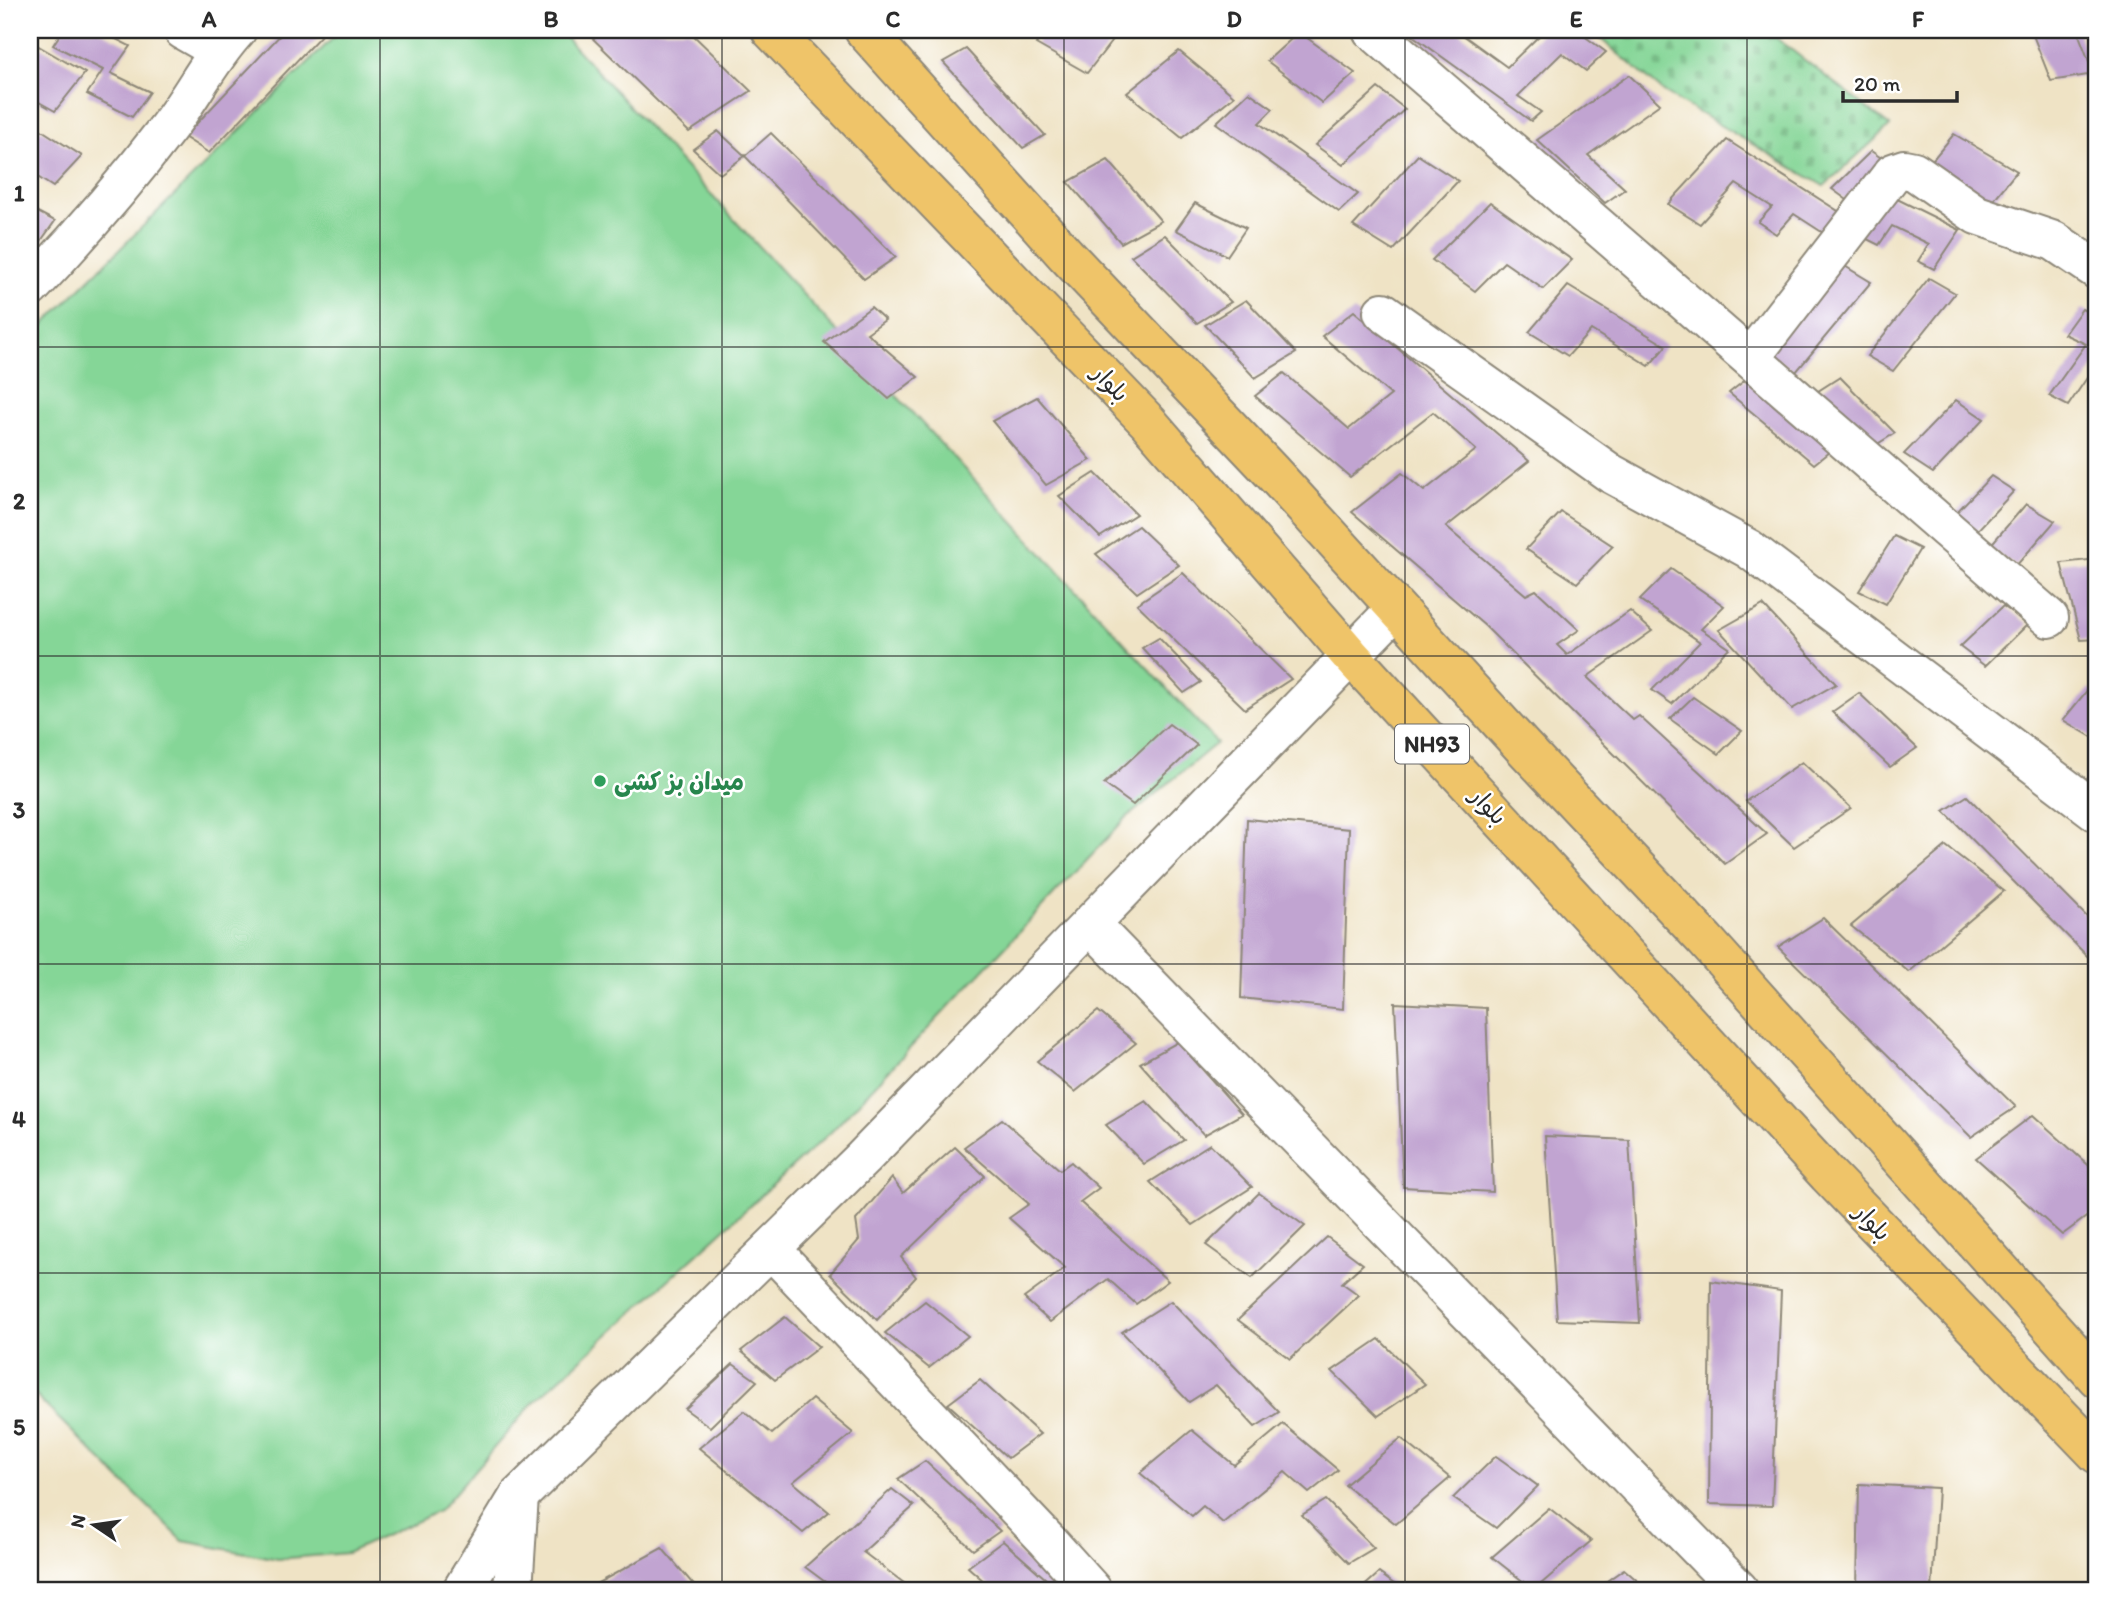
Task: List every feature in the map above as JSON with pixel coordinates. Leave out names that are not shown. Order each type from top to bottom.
[{"type":"main road","name":"بلوار","points":[[771,30],[1149,422],[1350,655],[1828,1175],[2097,1454]]},
{"type":"main road","name":"NH93","points":[[864,30],[1066,255],[1262,461],[1522,746],[1705,940],[2097,1378]]},
{"type":"street","points":[[30,288],[75,241],[168,128],[228,40],[183,30]]},
{"type":"street","points":[[1372,30],[2049,618]]},
{"type":"street","points":[[1751,357],[1893,173],[1905,169],[1914,172],[1977,215],[2054,241],[2097,270]]},
{"type":"street","points":[[1383,312],[1610,472],[1749,549],[2097,813]]},
{"type":"street","points":[[462,1590],[519,1496],[863,1158],[1396,608]]},
{"type":"street","points":[[1090,924],[1739,1590]]},
{"type":"street","points":[[771,1249],[1092,1590]]},
{"type":"street","points":[[513,1590],[519,1496]]},
{"type":"green space","name":"میدان بز کشی","points":[[341,30],[559,30],[1217,743],[1125,819],[832,1131],[533,1403],[439,1511],[347,1553],[278,1559],[183,1541],[30,1390],[30,338]]},
{"type":"green space","points":[[1590,30],[1773,30],[1771,34],[1890,126],[1824,186],[1665,93]]},
{"type":"building","points":[[63,30],[98,30],[130,46],[111,73],[150,92],[132,117],[87,94],[103,70],[53,45]]},
{"type":"building","points":[[285,30],[326,30],[209,153],[184,137]]},
{"type":"building","points":[[584,30],[688,30],[751,91],[689,132]]},
{"type":"building","points":[[1046,30],[1113,30],[1118,33],[1087,73],[1036,44]]},
{"type":"building","points":[[1405,30],[1456,30],[1507,67],[1545,30],[1576,30],[1606,52],[1586,71],[1562,53],[1518,96],[1541,112],[1531,121]]},
{"type":"building","points":[[2031,30],[2077,30],[2094,74],[2051,81]]},
{"type":"building","points":[[1299,32],[1355,73],[1322,103],[1267,61]]},
{"type":"building","points":[[30,41],[85,73],[55,111],[30,97]]},
{"type":"building","points":[[966,49],[1045,135],[1023,148],[943,62]]},
{"type":"building","points":[[1179,51],[1234,96],[1182,138],[1127,93]]},
{"type":"building","points":[[1629,75],[1660,104],[1588,155],[1625,189],[1605,203],[1537,140]]},
{"type":"building","points":[[1378,88],[1405,109],[1343,165],[1315,145]]},
{"type":"building","points":[[1249,92],[1273,109],[1259,123],[1358,194],[1339,212],[1216,123]]},
{"type":"building","points":[[40,129],[82,156],[53,187],[30,172],[30,141]]},
{"type":"building","points":[[718,131],[745,156],[720,174],[693,149]]},
{"type":"building","points":[[771,133],[896,257],[864,279],[745,156]]},
{"type":"building","points":[[1954,134],[2017,171],[1992,202],[1929,164]]},
{"type":"building","points":[[1727,140],[1849,218],[1831,238],[1794,214],[1776,234],[1758,222],[1772,207],[1736,184],[1700,224],[1668,204]]},
{"type":"building","points":[[1871,151],[1893,166],[1854,205],[1832,189]]},
{"type":"building","points":[[1418,155],[1458,181],[1393,251],[1353,226]]},
{"type":"building","points":[[1108,160],[1161,221],[1121,243],[1068,182]]},
{"type":"building","points":[[1887,194],[1960,230],[1934,269],[1918,261],[1929,244],[1892,226],[1879,245],[1859,235]]},
{"type":"building","points":[[1490,202],[1572,260],[1543,289],[1504,262],[1475,291],[1432,260]]},
{"type":"building","points":[[1195,203],[1246,228],[1227,256],[1176,230]]},
{"type":"building","points":[[30,208],[55,221],[38,245],[30,241]]},
{"type":"building","points":[[1165,235],[1231,302],[1197,323],[1131,256]]},
{"type":"building","points":[[1838,262],[1871,282],[1796,372],[1763,351]]},
{"type":"building","points":[[1929,278],[1955,293],[1893,371],[1867,356]]},
{"type":"building","points":[[1568,286],[1666,346],[1649,366],[1591,330],[1568,356],[1529,332]]},
{"type":"building","points":[[1246,300],[1296,353],[1255,378],[1205,325]]},
{"type":"building","points":[[871,307],[885,320],[867,333],[918,377],[889,399],[824,342]]},
{"type":"building","points":[[2082,309],[2097,317],[2097,363],[2068,406],[2049,396],[2086,344],[2064,334]]},
{"type":"building","points":[[1354,311],[1529,461],[1446,527],[1526,595],[1536,590],[1579,630],[1557,645],[1567,655],[1630,611],[1652,631],[1587,677],[1633,720],[1639,716],[1767,834],[1725,864],[1485,626],[1352,512],[1402,473],[1424,491],[1476,450],[1433,412],[1350,477],[1255,396],[1284,373],[1349,429],[1391,395],[1322,336]]},
{"type":"building","points":[[1749,377],[1834,448],[1814,464],[1729,393]]},
{"type":"building","points":[[1840,377],[1895,433],[1866,451],[1812,395]]},
{"type":"building","points":[[1037,397],[1091,460],[1046,485],[992,421]]},
{"type":"building","points":[[1956,400],[1984,419],[1933,473],[1904,454]]},
{"type":"building","points":[[1095,473],[1136,514],[1100,537],[1059,496]]},
{"type":"building","points":[[1991,476],[2014,491],[1973,535],[1950,519]]},
{"type":"building","points":[[2026,504],[2055,521],[2016,566],[1988,548]]},
{"type":"building","points":[[1561,512],[1613,546],[1577,583],[1526,549]]},
{"type":"building","points":[[1138,526],[1179,565],[1137,593],[1096,554]]},
{"type":"building","points":[[1894,536],[1920,549],[1886,604],[1859,591]]},
{"type":"building","points":[[2097,559],[2097,639],[2081,640],[2061,563]]},
{"type":"building","points":[[1671,569],[1724,606],[1701,629],[1729,648],[1672,704],[1652,690],[1700,642],[1640,600]]},
{"type":"building","points":[[1183,573],[1291,679],[1245,709],[1137,604]]},
{"type":"building","points":[[1763,605],[1836,684],[1792,709],[1719,630]]},
{"type":"building","points":[[2003,606],[2028,624],[1985,666],[1960,647]]},
{"type":"building","points":[[1159,638],[1201,682],[1184,693],[1142,648]]},
{"type":"building","points":[[2089,688],[2097,693],[2097,740],[2063,720]]},
{"type":"building","points":[[1859,693],[1917,748],[1890,767],[1832,712]]},
{"type":"building","points":[[1693,697],[1742,731],[1719,754],[1670,719]]},
{"type":"building","points":[[1169,724],[1197,745],[1133,805],[1104,784]]},
{"type":"building","points":[[1802,762],[1851,808],[1794,847],[1746,801]]},
{"type":"building","points":[[1967,796],[2097,927],[2097,966],[1944,811]]},
{"type":"building","points":[[1247,819],[1349,829],[1343,1009],[1241,998]]},
{"type":"building","points":[[1946,846],[2004,891],[1909,972],[1851,926]]},
{"type":"building","points":[[1823,918],[2016,1107],[1971,1137],[1778,947]]},
{"type":"building","points":[[1395,1003],[1486,1008],[1493,1192],[1403,1187]]},
{"type":"building","points":[[1098,1011],[1136,1043],[1075,1092],[1037,1061]]},
{"type":"building","points":[[1178,1042],[1242,1114],[1204,1135],[1140,1063]]},
{"type":"building","points":[[1146,1101],[1184,1140],[1144,1164],[1106,1125]]},
{"type":"building","points":[[2033,1115],[2097,1173],[2097,1209],[2062,1235],[1976,1158]]},
{"type":"building","points":[[1002,1119],[1060,1170],[1071,1162],[1099,1188],[1080,1202],[1168,1281],[1136,1304],[1108,1279],[1050,1322],[1024,1298],[1065,1268],[1009,1218],[1029,1204],[964,1147]]},
{"type":"building","points":[[1545,1136],[1629,1140],[1640,1323],[1557,1320]]},
{"type":"building","points":[[1210,1144],[1252,1187],[1193,1225],[1150,1182]]},
{"type":"building","points":[[955,1147],[985,1176],[901,1257],[916,1277],[877,1320],[830,1274],[859,1240],[856,1220],[892,1178],[903,1193]]},
{"type":"building","points":[[1259,1193],[1305,1226],[1252,1278],[1206,1245]]},
{"type":"building","points":[[1327,1237],[1363,1264],[1342,1283],[1359,1295],[1290,1359],[1238,1320]]},
{"type":"building","points":[[1711,1281],[1781,1291],[1772,1506],[1709,1504]]},
{"type":"building","points":[[925,1301],[968,1336],[929,1368],[885,1333]]},
{"type":"building","points":[[1171,1301],[1279,1412],[1255,1427],[1216,1385],[1189,1402],[1122,1332]]},
{"type":"building","points":[[785,1317],[819,1347],[775,1380],[741,1351]]},
{"type":"building","points":[[1379,1339],[1425,1384],[1378,1416],[1332,1371]]},
{"type":"building","points":[[733,1364],[757,1381],[710,1427],[685,1409]]},
{"type":"building","points":[[980,1380],[1040,1434],[1008,1458],[948,1404]]},
{"type":"building","points":[[812,1399],[853,1433],[793,1482],[829,1512],[803,1533],[699,1448],[744,1411],[772,1434]]},
{"type":"building","points":[[1283,1424],[1338,1470],[1309,1493],[1285,1472],[1223,1523],[1203,1506],[1192,1516],[1140,1473],[1192,1430],[1234,1465]]},
{"type":"building","points":[[1401,1438],[1450,1478],[1396,1524],[1345,1485]]},
{"type":"building","points":[[1496,1456],[1538,1486],[1496,1528],[1453,1498]]},
{"type":"building","points":[[925,1461],[1000,1531],[973,1550],[898,1479]]},
{"type":"building","points":[[1859,1484],[1938,1488],[1932,1590],[1857,1590]]},
{"type":"building","points":[[892,1489],[914,1506],[863,1552],[904,1583],[897,1590],[836,1590],[805,1567]]},
{"type":"building","points":[[1326,1500],[1374,1548],[1349,1563],[1302,1515]]},
{"type":"building","points":[[1549,1508],[1591,1541],[1534,1590],[1492,1557]]},
{"type":"building","points":[[1003,1541],[1055,1587],[1051,1590],[994,1590],[968,1567]]},
{"type":"building","points":[[662,1548],[698,1590],[585,1590]]},
{"type":"building","points":[[1624,1569],[1648,1590],[1594,1590]]},
{"type":"building","points":[[1379,1573],[1402,1590],[1360,1590]]},
{"type":"place","name":"میدان بز کشی","points":[[600,781]]}]
